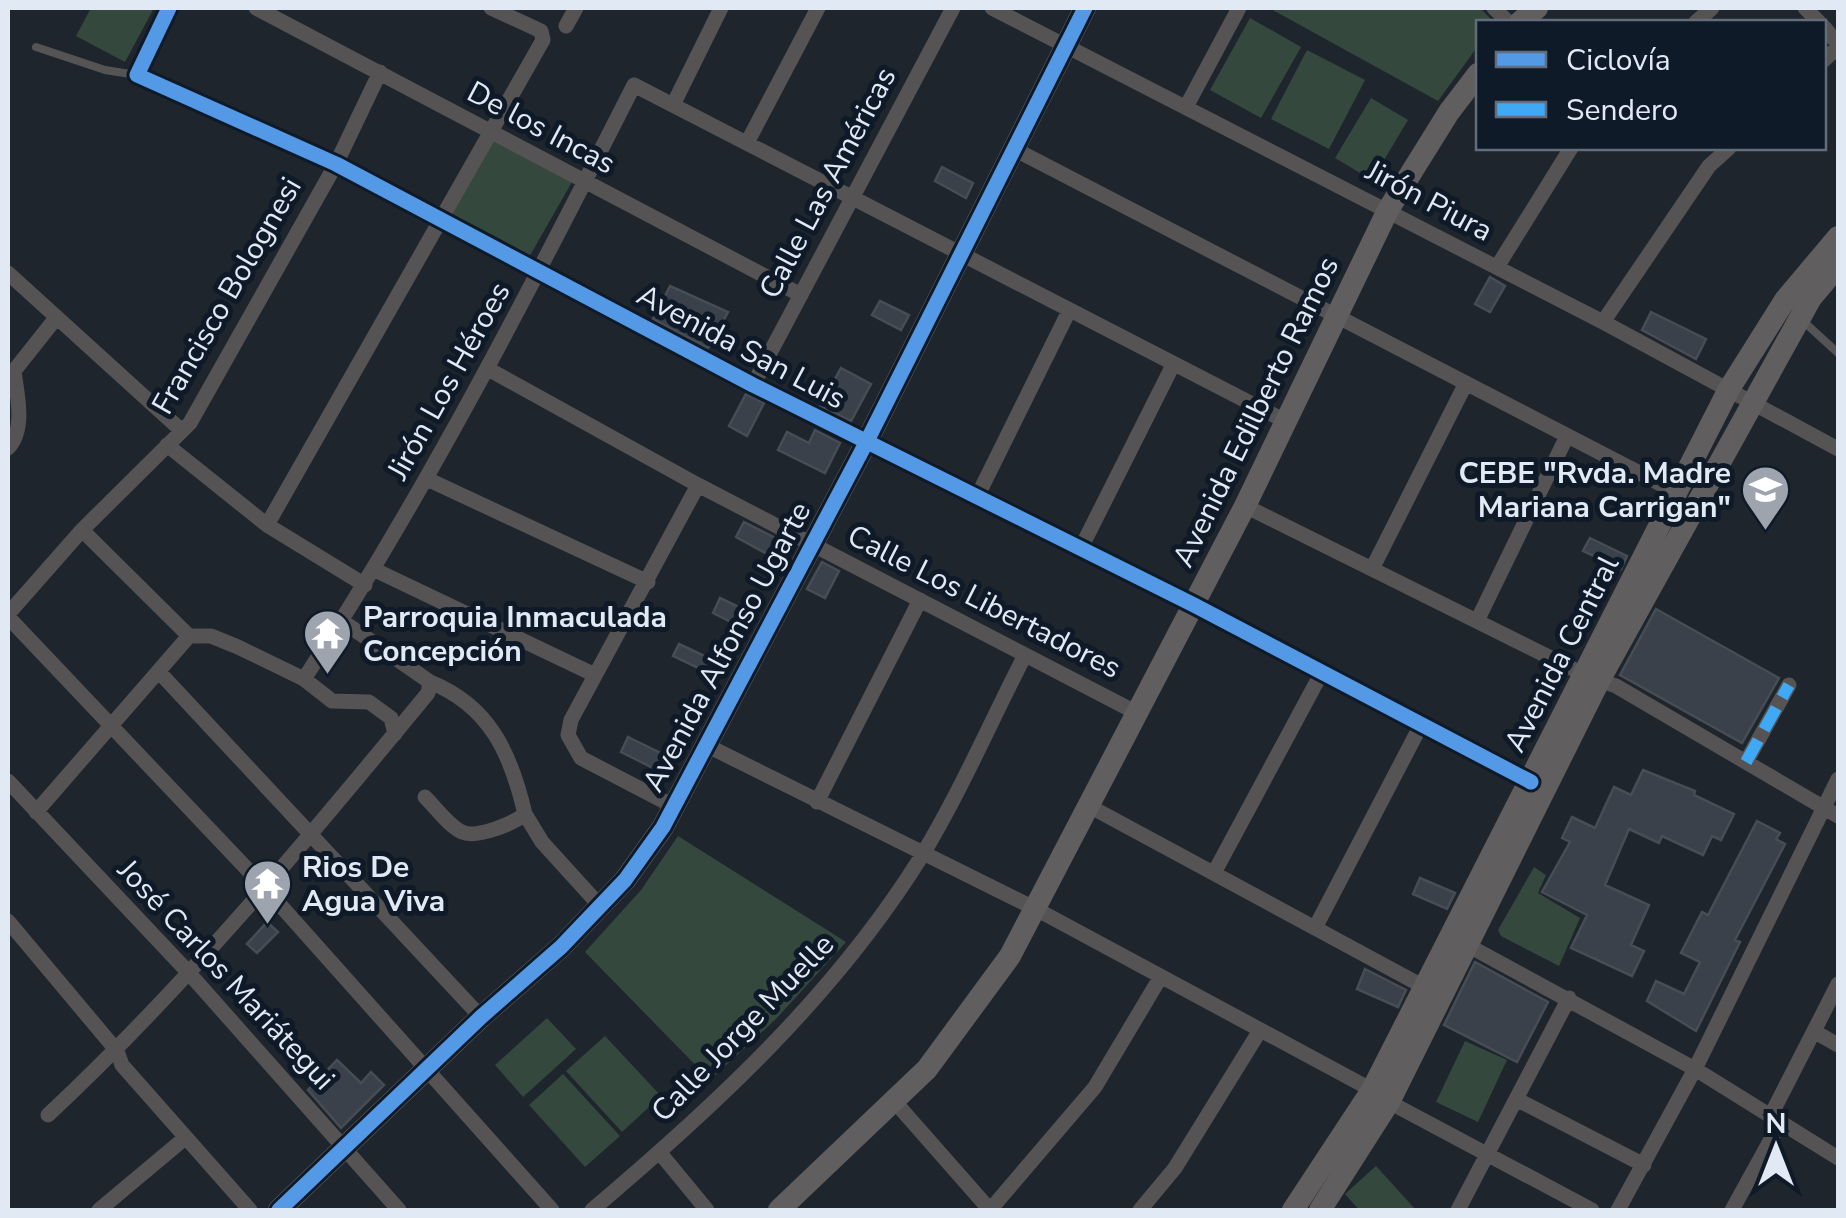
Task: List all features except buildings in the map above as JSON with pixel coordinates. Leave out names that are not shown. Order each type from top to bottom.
[{"type":"street","points":[[138,75],[169,8]]},
{"type":"street","name":"De los Incas","points":[[256,8],[801,295]]},
{"type":"street","points":[[267,525],[543,40],[541,32],[491,8]]},
{"type":"street","points":[[566,26],[576,8]]},
{"type":"street","points":[[721,8],[673,105],[852,194],[1068,312],[1285,421]]},
{"type":"street","points":[[748,141],[818,8]]},
{"type":"street","name":"Calle Las Américas","points":[[752,385],[952,8]]},
{"type":"street","name":"Jirón Piura","points":[[992,8],[1604,322],[1729,389],[1751,406],[1838,449]]},
{"type":"street","name":"Avenida Alfonso Ugarte","points":[[280,1210],[601,907],[675,807],[866,443],[960,250],[1086,8]]},
{"type":"street","points":[[1186,107],[1238,8]]},
{"type":"street","name":"Francisco Bolognesi","points":[[8,615],[82,530],[182,431],[336,164],[380,72]]},
{"type":"street","name":"Avenida San Luis","points":[[138,75],[336,164],[752,385],[1194,605],[1531,782]]},
{"type":"street","name":"Avenida Edilberto Ramos","points":[[779,1210],[895,1102],[962,1026],[1010,956],[1246,506],[1388,210],[1476,77]]},
{"type":"street","name":"Jirón Los Héroes","points":[[304,680],[428,479],[634,85],[673,105]]},
{"type":"street","points":[[1014,149],[1678,494]]},
{"type":"street","points":[[1496,268],[1570,150]]},
{"type":"street","points":[[1604,322],[1709,166],[1727,150]]},
{"type":"street","name":"Avenida Central","points":[[1320,1210],[1380,1096],[1469,946],[1729,389],[1785,300],[1838,237]]},
{"type":"street","name":"Avenida Central","points":[[1293,1210],[1380,1096],[1426,988],[1531,782],[1800,318],[1838,266]]},
{"type":"street","points":[[8,274],[182,431]]},
{"type":"street","points":[[977,497],[1068,312]]},
{"type":"street","points":[[10,439],[19,410],[11,375],[56,318]]},
{"type":"street","points":[[1080,550],[1173,366]]},
{"type":"street","name":"Calle Los Libertadores","points":[[488,369],[698,485],[1139,714]]},
{"type":"street","points":[[1372,569],[1466,384]]},
{"type":"street","points":[[1477,621],[1566,436]]},
{"type":"street","points":[[167,445],[267,525],[365,585]]},
{"type":"street","points":[[428,479],[648,582]]},
{"type":"street","points":[[675,807],[581,758],[569,744],[571,720],[698,485]]},
{"type":"street","points":[[1246,506],[1592,677],[1831,812]]},
{"type":"street","points":[[82,530],[189,636],[212,636],[304,680],[332,702],[369,702],[391,718],[395,734]]},
{"type":"street","points":[[375,570],[595,675]]},
{"type":"street","points":[[817,802],[920,600]]},
{"type":"street","points":[[8,615],[266,888],[430,1068],[552,1210]]},
{"type":"street","points":[[342,621],[484,714],[514,765],[526,814],[542,842],[601,907]]},
{"type":"street","points":[[36,812],[189,636]]},
{"type":"street","name":"Calle Jorge Muelle","points":[[592,1210],[660,1153],[799,1018],[856,951],[922,855],[1025,654]]},
{"type":"street","points":[[1214,873],[1322,672]]},
{"type":"street","points":[[160,673],[481,1017]]},
{"type":"street","points":[[48,1115],[117,1050],[266,888],[428,693],[430,682]]},
{"type":"street","points":[[1746,762],[1790,685]]},
{"type":"street","points":[[1316,928],[1422,725]]},
{"type":"street","points":[[708,746],[1034,908],[1592,1210]]},
{"type":"street","points":[[1618,1210],[1831,812],[1838,779]]},
{"type":"street","name":"José Carlos Mariátegui","points":[[8,780],[188,972],[399,1210]]},
{"type":"street","points":[[425,798],[462,832],[470,834],[517,821],[526,814]]},
{"type":"street","points":[[1089,806],[1426,988]]},
{"type":"street","points":[[8,922],[117,1050],[122,1065],[250,1210]]},
{"type":"street","points":[[1469,946],[1695,1069],[1838,1158]]},
{"type":"street","points":[[895,1102],[990,1210],[1095,1086],[1160,978]]},
{"type":"street","points":[[1732,1210],[1838,984]]},
{"type":"street","points":[[1458,1210],[1568,998]]},
{"type":"street","points":[[1140,1210],[1175,1168],[1259,1032]]},
{"type":"street","points":[[1815,1032],[1838,1044]]},
{"type":"street","points":[[1516,1099],[1644,1165]]},
{"type":"street","points":[[99,1210],[185,1138]]},
{"type":"street","points":[[660,1153],[707,1210]]},
{"type":"lane","points":[[36,47],[106,70],[138,75]]},
{"type":"lane","points":[[1800,318],[1838,353]]},
{"type":"green space","points":[[91,8],[154,8],[125,62],[76,36]]},
{"type":"green space","points":[[1269,8],[1480,8],[1492,20],[1476,20],[1476,49],[1438,101]]},
{"type":"green space","points":[[1250,18],[1301,47],[1261,118],[1210,90]]},
{"type":"green space","points":[[1307,50],[1365,80],[1329,149],[1271,119]]},
{"type":"green space","points":[[1371,98],[1408,120],[1372,180],[1335,158]]},
{"type":"green space","points":[[487,138],[572,182],[528,259],[447,219]]},
{"type":"green space","points":[[678,836],[846,942],[776,1019],[710,1080],[585,952],[641,890]]},
{"type":"green space","points":[[1534,867],[1546,875],[1538,893],[1580,918],[1559,966],[1501,936],[1498,930]]},
{"type":"green space","points":[[547,1018],[576,1049],[523,1097],[495,1065]]},
{"type":"green space","points":[[605,1036],[661,1096],[622,1132],[566,1071]]},
{"type":"green space","points":[[1465,1041],[1507,1060],[1478,1122],[1436,1102]]},
{"type":"green space","points":[[563,1074],[620,1136],[585,1167],[529,1105]]},
{"type":"green space","points":[[1376,1166],[1416,1210],[1359,1210],[1345,1194]]},
{"type":"marked path","points":[[1746,762],[1789,685]]},
{"type":"cycle path","points":[[169,8],[137,75],[336,164],[753,385],[1194,605],[1531,782]]},
{"type":"cycle path","points":[[279,1210],[481,1017],[561,947],[625,880],[663,827],[866,443],[1085,8]]},
{"type":"place","name":"CEBE \"Rvda. Madre Mariana Carrigan\"","points":[[1766,532]]},
{"type":"place","name":"Parroquia Inmaculada Concepción","points":[[328,676]]},
{"type":"place","name":"Rios De Agua Viva","points":[[267,926]]}]
